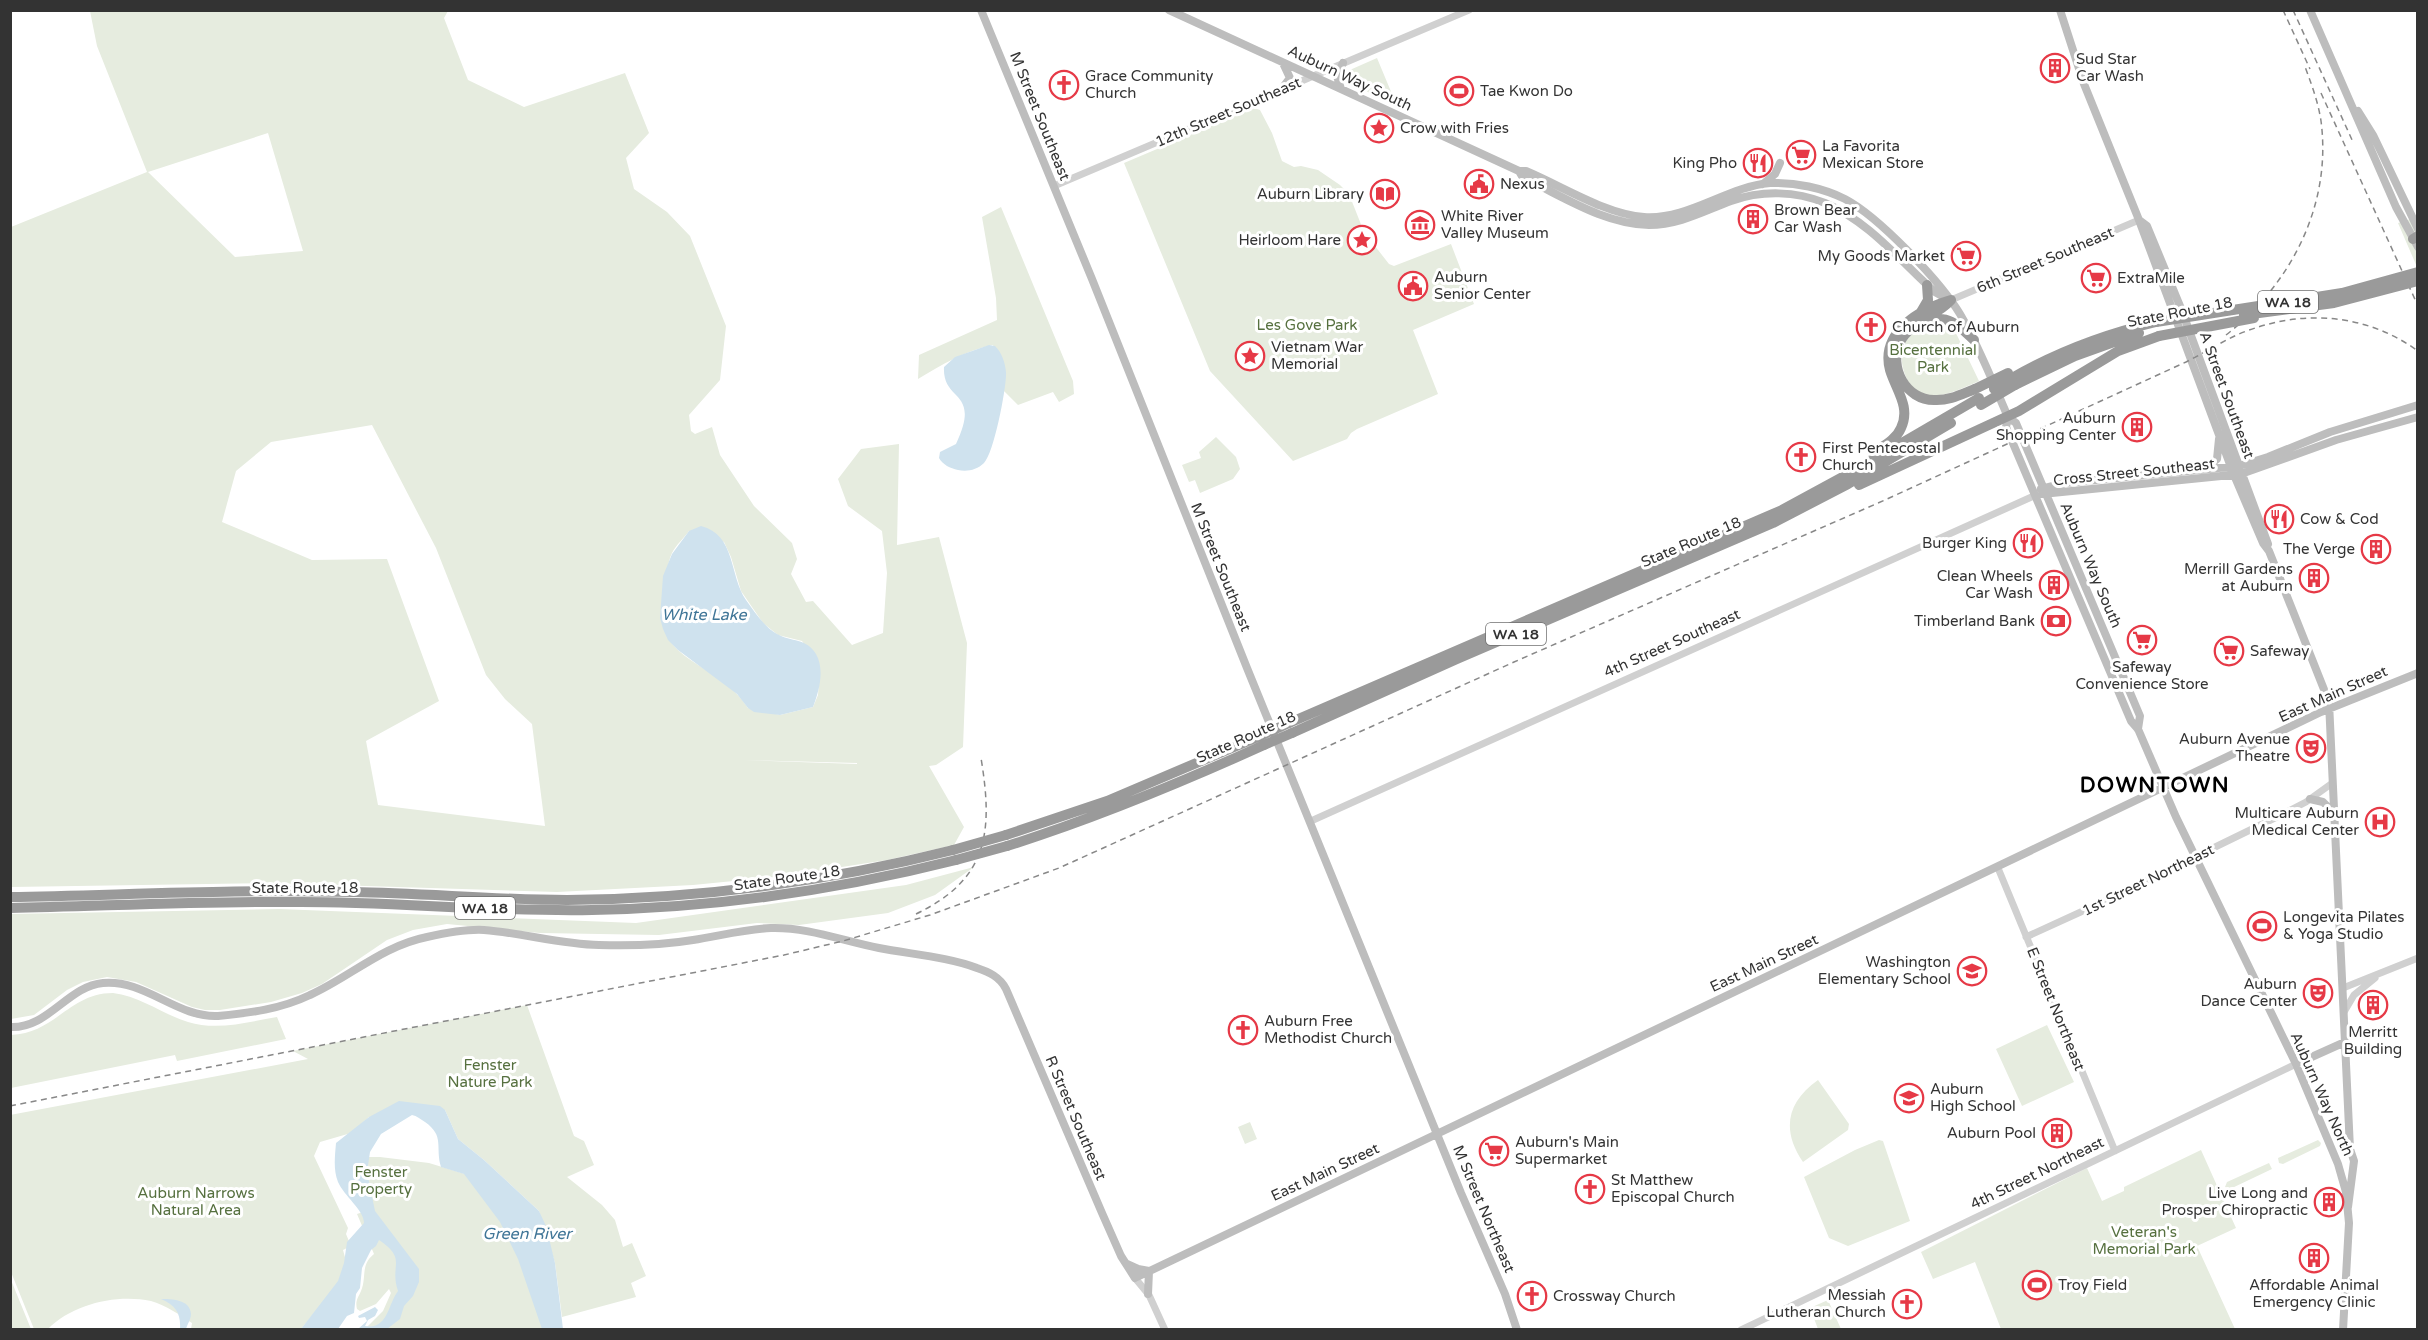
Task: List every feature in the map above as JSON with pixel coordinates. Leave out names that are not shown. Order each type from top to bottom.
[{"type":"highway","name":"State Route 18","points":[[2012,378],[2091,349],[2158,329],[2342,293],[2418,272]]},
{"type":"highway","name":"State Route 18","points":[[1771,519],[1782,510],[1871,462],[2012,378],[2061,353],[2106,335],[2277,312],[2355,298],[2418,281]]},
{"type":"highway","points":[[1921,312],[1928,300],[1927,285]]},
{"type":"highway","points":[[1782,510],[1792,499],[1851,466],[1896,436],[1905,414],[1889,367],[1889,353],[1899,330],[1921,312],[1951,300]]},
{"type":"highway","points":[[1951,300],[1941,311],[1917,324],[1902,338],[1896,356],[1898,372],[1908,388],[1920,397],[1935,400],[1978,397],[2012,378]]},
{"type":"highway","points":[[1917,324],[1935,319],[1948,319],[1974,340]]},
{"type":"highway","points":[[1809,505],[1828,501],[1941,446],[2008,417],[2158,329]]},
{"type":"highway","name":"State Route 18","points":[[10,908],[302,902],[531,910],[630,909],[701,905],[796,893],[889,876],[1007,841],[1262,741],[1771,519],[1809,505],[1978,397]]},
{"type":"highway","name":"State Route 18","points":[[10,897],[302,891],[505,899],[632,899],[784,885],[954,855]]},
{"type":"main road","name":"M Street Southeast","points":[[981,10],[1438,1133]]},
{"type":"main road","name":"Auburn Way South","points":[[1169,10],[1519,171],[1523,178],[1611,219],[1655,225],[1679,222],[1737,199],[1764,194],[1807,197],[1826,204],[1858,220],[1927,285],[1951,300]]},
{"type":"main road","name":"A Street Southeast","points":[[2060,10],[2084,84],[2139,220],[2218,431],[2268,542],[2269,551],[2322,683],[2329,708],[2350,1149],[2354,1161],[2348,1207]]},
{"type":"main road","points":[[2310,10],[2365,137],[2416,238]]},
{"type":"main road","points":[[1281,90],[1290,78],[1283,63]]},
{"type":"main road","points":[[1341,89],[1337,76],[1343,63]]},
{"type":"main road","points":[[1761,184],[1775,174],[1780,163]]},
{"type":"main road","name":"Auburn Way South","points":[[1631,220],[1680,213],[1761,184],[1799,185],[1832,194],[1864,212],[1941,286],[1974,340],[2008,417],[2016,423],[2140,716],[2138,729]]},
{"type":"main road","points":[[1742,189],[1749,191],[1773,189],[1783,194],[1797,189],[1826,196],[1832,194]]},
{"type":"main road","name":"A Street Southeast","points":[[2139,220],[2147,226],[2172,285],[2236,470]]},
{"type":"main road","points":[[2236,470],[2312,449],[2393,413],[2418,406]]},
{"type":"main road","points":[[2236,470],[2308,441],[2377,422],[2397,421],[2418,414]]},
{"type":"main road","name":"Auburn Way South","points":[[2008,417],[2006,427],[2131,720],[2138,729],[2162,787]]},
{"type":"main road","points":[[2196,471],[2209,466],[2217,459],[2218,431]]},
{"type":"main road","name":"Cross Street Southeast","points":[[2036,495],[2065,483],[2196,471],[2236,470]]},
{"type":"main road","name":"Cross Street Southeast","points":[[2045,491],[2236,470]]},
{"type":"main road","name":"East Main Street","points":[[1135,1278],[2329,708],[2418,673]]},
{"type":"main road","name":"Auburn Way North","points":[[2162,787],[2296,1064],[2338,1164],[2348,1207],[2349,1237],[2343,1329]]},
{"type":"main road","points":[[2310,799],[2323,802],[2333,812]]},
{"type":"main road","name":"R Street Southeast","points":[[10,1027],[29,1025],[88,986],[104,983],[122,983],[139,988],[200,1014],[215,1016],[274,1008],[312,995],[392,948],[423,937],[465,930],[485,930],[598,945],[684,942],[756,929],[795,929],[843,941],[971,966],[989,973],[1003,984],[1010,997],[1125,1262],[1135,1278]]},
{"type":"main road","name":"4th Street Northeast","points":[[2296,1064],[2345,1042]]},
{"type":"main road","name":"M Street Northeast","points":[[1438,1133],[1505,1294],[1517,1329]]},
{"type":"main road","points":[[1125,1262],[1138,1269],[1149,1271],[1148,1294]]},
{"type":"street","name":"12th Street Southeast","points":[[1054,186],[1469,10]]},
{"type":"street","name":"6th Street Southeast","points":[[1951,300],[2139,220]]},
{"type":"street","name":"4th Street Southeast","points":[[1311,821],[2036,495]]},
{"type":"street","name":"1st Street Northeast","points":[[2026,937],[2195,857],[2310,799],[2331,784]]},
{"type":"street","name":"E Street Northeast","points":[[1998,868],[2115,1151]]},
{"type":"street","points":[[2343,988],[2418,958]]},
{"type":"street","points":[[2344,1012],[2354,995],[2384,972]]},
{"type":"street","name":"4th Street Northeast","points":[[1741,1329],[2296,1064]]},
{"type":"street","points":[[1135,1278],[1148,1294],[1165,1329]]},
{"type":"green space","points":[[90,11],[448,11],[444,18],[468,80],[524,107],[625,73],[649,133],[626,158],[634,189],[667,212],[690,236],[726,326],[720,380],[689,415],[691,431],[695,434],[712,427],[720,455],[754,506],[792,543],[797,559],[791,574],[806,602],[813,601],[852,645],[883,633],[887,573],[882,531],[848,506],[838,479],[861,449],[899,444],[897,545],[939,537],[967,643],[963,747],[936,765],[929,766],[964,827],[954,845],[887,860],[784,876],[693,885],[557,892],[269,883],[11,887],[11,227],[147,172],[97,46]],"holes":[[[268,133],[303,251],[235,257],[148,172]],[[372,425],[436,548],[486,675],[505,699],[532,724],[545,826],[378,805],[366,741],[439,701],[387,559],[312,560],[222,522],[236,471],[271,442]],[[689,531],[724,542],[741,591],[763,623],[778,635],[802,641],[820,667],[818,695],[813,707],[780,715],[748,708],[734,691],[675,647],[666,633],[662,615],[668,566],[676,547]],[[743,760],[857,763],[857,764]]]},
{"type":"green space","points":[[1377,58],[1397,106],[1343,80],[1341,76]]},
{"type":"green space","name":"Les Gove Park","points":[[1254,108],[1260,110],[1272,133],[1282,161],[1294,167],[1301,166],[1318,170],[1349,194],[1364,232],[1389,264],[1394,266],[1451,244],[1474,304],[1413,330],[1438,394],[1357,429],[1347,439],[1293,461],[1210,371],[1124,163]]},
{"type":"green space","points":[[1001,207],[1073,381],[1074,394],[1059,402],[1053,392],[1018,405],[1003,390],[1005,384],[993,345],[963,354],[918,379],[919,355],[997,320],[996,298],[982,217]]},
{"type":"green space","points":[[2417,217],[2417,267],[2398,223]]},
{"type":"green space","name":"Bicentennial Park","points":[[1941,322],[1955,331],[1979,381],[1946,394],[1926,395],[1917,391],[1907,380],[1903,366],[1903,347],[1913,333]]},
{"type":"green space","points":[[1216,437],[1236,457],[1240,469],[1233,479],[1200,493],[1195,480],[1189,482],[1182,465],[1201,458],[1199,452]]},
{"type":"green space","points":[[974,867],[935,895],[888,913],[799,925],[757,923],[659,935],[540,933],[447,924],[413,930],[387,940],[322,984],[302,993],[271,1002],[220,1010],[205,1010],[192,1007],[136,982],[107,977],[83,982],[67,990],[34,1015],[11,1019],[10,914],[279,909],[636,923],[906,885]]},
{"type":"green space","points":[[113,993],[142,1001],[178,1019],[199,1025],[233,1025],[277,1017],[286,1039],[177,1061],[175,1055],[11,1088],[11,1035],[40,1028],[85,999]]},
{"type":"green space","name":"Auburn Narrows Natural Area","points":[[527,1005],[574,1136],[584,1141],[594,1165],[567,1177],[602,1205],[615,1220],[623,1247],[632,1243],[646,1276],[631,1283],[636,1297],[562,1317],[555,1263],[539,1211],[458,1139],[445,1110],[369,1117],[351,1133],[320,1142],[314,1156],[348,1228],[346,1234],[351,1246],[343,1250],[346,1261],[342,1279],[301,1329],[191,1329],[192,1323],[162,1305],[151,1301],[124,1299],[82,1307],[58,1320],[48,1329],[34,1329],[11,1272],[10,1115],[308,1059],[293,1051]]},
{"type":"green space","points":[[2047,1025],[2074,1082],[2022,1106],[1996,1049]]},
{"type":"green space","points":[[1818,1080],[1849,1124],[1848,1130],[1803,1162],[1792,1139],[1791,1117],[1799,1098]]},
{"type":"green space","points":[[1250,1122],[1257,1139],[1245,1144],[1238,1127]]},
{"type":"green space","points":[[1879,1140],[1883,1141],[1910,1221],[1848,1246],[1829,1238],[1804,1177]]},
{"type":"green space","points":[[2318,1140],[2321,1143],[2320,1146],[2283,1164],[2279,1163],[2278,1158]]},
{"type":"green space","name":"Veteran's Memorial Park","points":[[2201,1150],[2236,1228],[2197,1246],[2235,1329],[2001,1329],[1975,1262],[1933,1279],[1921,1252],[2087,1168],[2102,1201],[2124,1191],[2124,1187]]},
{"type":"green space","name":"Fenster Property","points":[[364,1157],[429,1163],[465,1174],[505,1212],[546,1329],[365,1329],[383,1311],[391,1293],[389,1289],[376,1304],[360,1311],[357,1309],[365,1267],[374,1254],[357,1214],[369,1210]]},
{"type":"green space","points":[[2269,1163],[2272,1169],[2230,1189],[2225,1187],[2227,1182]]},
{"type":"green space","points":[[11,1280],[31,1329],[11,1329]]},
{"type":"green space","points":[[1828,1300],[1841,1329],[1818,1329],[1810,1308]]},
{"type":"water","points":[[989,345],[995,346],[1000,352],[1006,372],[996,434],[984,463],[972,470],[958,470],[947,466],[939,458],[940,452],[956,444],[965,414],[963,405],[945,378],[944,367],[955,357]]},
{"type":"water","name":"White Lake","points":[[701,526],[712,531],[726,547],[741,590],[763,623],[777,634],[808,645],[816,654],[821,674],[813,707],[780,715],[754,712],[737,694],[668,640],[660,618],[663,576],[672,554],[689,531]]},
{"type":"water","name":"Green River","points":[[399,1101],[440,1106],[445,1110],[458,1139],[539,1211],[546,1226],[555,1263],[563,1329],[542,1329],[518,1259],[500,1222],[464,1174],[441,1167],[435,1132],[425,1122],[412,1115],[381,1134],[370,1152],[367,1172],[375,1211],[419,1269],[419,1282],[413,1296],[404,1306],[400,1319],[387,1329],[358,1329],[367,1321],[365,1317],[359,1318],[358,1316],[375,1307],[378,1310],[375,1316],[368,1320],[365,1326],[373,1326],[383,1320],[398,1291],[395,1258],[388,1247],[379,1240],[362,1268],[354,1313],[347,1316],[338,1329],[301,1329],[338,1281],[347,1242],[364,1223],[361,1213],[336,1177],[336,1143],[369,1117]]},
{"type":"water","points":[[161,1299],[179,1301],[187,1305],[191,1314],[186,1329],[180,1329],[180,1319],[174,1307]]},
{"type":"railway","points":[[2283,10],[2310,69]]},
{"type":"railway","points":[[2293,10],[2353,142]]},
{"type":"railway","points":[[2226,335],[2270,292],[2288,267],[2313,212],[2320,183],[2323,152],[2321,121],[2304,64]]},
{"type":"railway","points":[[2321,93],[2418,306]]},
{"type":"railway","points":[[10,1106],[784,955],[843,941],[930,915],[1059,868],[1514,662],[1885,500],[2186,362],[2239,334],[2285,321],[2331,318],[2376,328],[2418,351]]},
{"type":"railway","points":[[916,914],[940,900],[959,885],[972,869],[980,850],[985,830],[986,808],[981,758]]},
{"type":"place","name":"Sud Star Car Wash","points":[[2055,68]]},
{"type":"place","name":"Grace Community Church","points":[[1064,85]]},
{"type":"place","name":"Tae Kwon Do","points":[[1459,91]]},
{"type":"place","name":"Crow with Fries","points":[[1379,128]]},
{"type":"place","name":"La Favorita Mexican Store","points":[[1801,155]]},
{"type":"place","name":"King Pho","points":[[1758,163]]},
{"type":"place","name":"Nexus","points":[[1479,184]]},
{"type":"place","name":"Auburn Library","points":[[1385,194]]},
{"type":"place","name":"Brown Bear Car Wash","points":[[1753,219]]},
{"type":"place","name":"White River Valley Museum","points":[[1420,225]]},
{"type":"place","name":"Heirloom Hare","points":[[1362,240]]},
{"type":"place","name":"My Goods Market","points":[[1966,256]]},
{"type":"place","name":"ExtraMile","points":[[2096,278]]},
{"type":"place","name":"Auburn Senior Center","points":[[1413,286]]},
{"type":"place","name":"Church of Auburn","points":[[1871,327]]},
{"type":"place","name":"Vietnam War Memorial","points":[[1250,356]]},
{"type":"place","name":"Auburn Shopping Center","points":[[2137,427]]},
{"type":"place","name":"First Pentecostal Church","points":[[1801,457]]},
{"type":"place","name":"Cow & Cod","points":[[2279,519]]},
{"type":"place","name":"Burger King","points":[[2028,543]]},
{"type":"place","name":"The Verge","points":[[2376,549]]},
{"type":"place","name":"Merrill Gardens at Auburn","points":[[2314,578]]},
{"type":"place","name":"Clean Wheels Car Wash","points":[[2054,585]]},
{"type":"place","name":"Timberland Bank","points":[[2056,621]]},
{"type":"place","name":"Safeway Convenience Store","points":[[2142,640]]},
{"type":"place","name":"Safeway","points":[[2229,651]]},
{"type":"place","name":"Auburn Avenue Theatre","points":[[2311,748]]},
{"type":"place","name":"Multicare Auburn Medical Center","points":[[2380,822]]},
{"type":"place","name":"Longevita Pilates & Yoga Studio","points":[[2262,926]]},
{"type":"place","name":"Washington Elementary School","points":[[1972,971]]},
{"type":"place","name":"Auburn Dance Center","points":[[2318,993]]},
{"type":"place","name":"Merritt Building","points":[[2373,1005]]},
{"type":"place","name":"Auburn Free Methodist Church","points":[[1243,1030]]},
{"type":"place","name":"Auburn High School","points":[[1909,1098]]},
{"type":"place","name":"Auburn Pool","points":[[2057,1133]]},
{"type":"place","name":"Auburn's Main Supermarket","points":[[1494,1151]]},
{"type":"place","name":"St Matthew Episcopal Church","points":[[1590,1189]]},
{"type":"place","name":"Live Long and Prosper Chiropractic","points":[[2329,1202]]},
{"type":"place","name":"Affordable Animal Emergency Clinic","points":[[2314,1258]]},
{"type":"place","name":"Troy Field","points":[[2037,1285]]},
{"type":"place","name":"Crossway Church","points":[[1532,1296]]},
{"type":"place","name":"Messiah Lutheran Church","points":[[1907,1304]]},
{"type":"district","name":"DOWNTOWN","points":[[2155,785]]},
{"type":"park label","name":"Fenster Nature Park","points":[[490,1074]]}]
